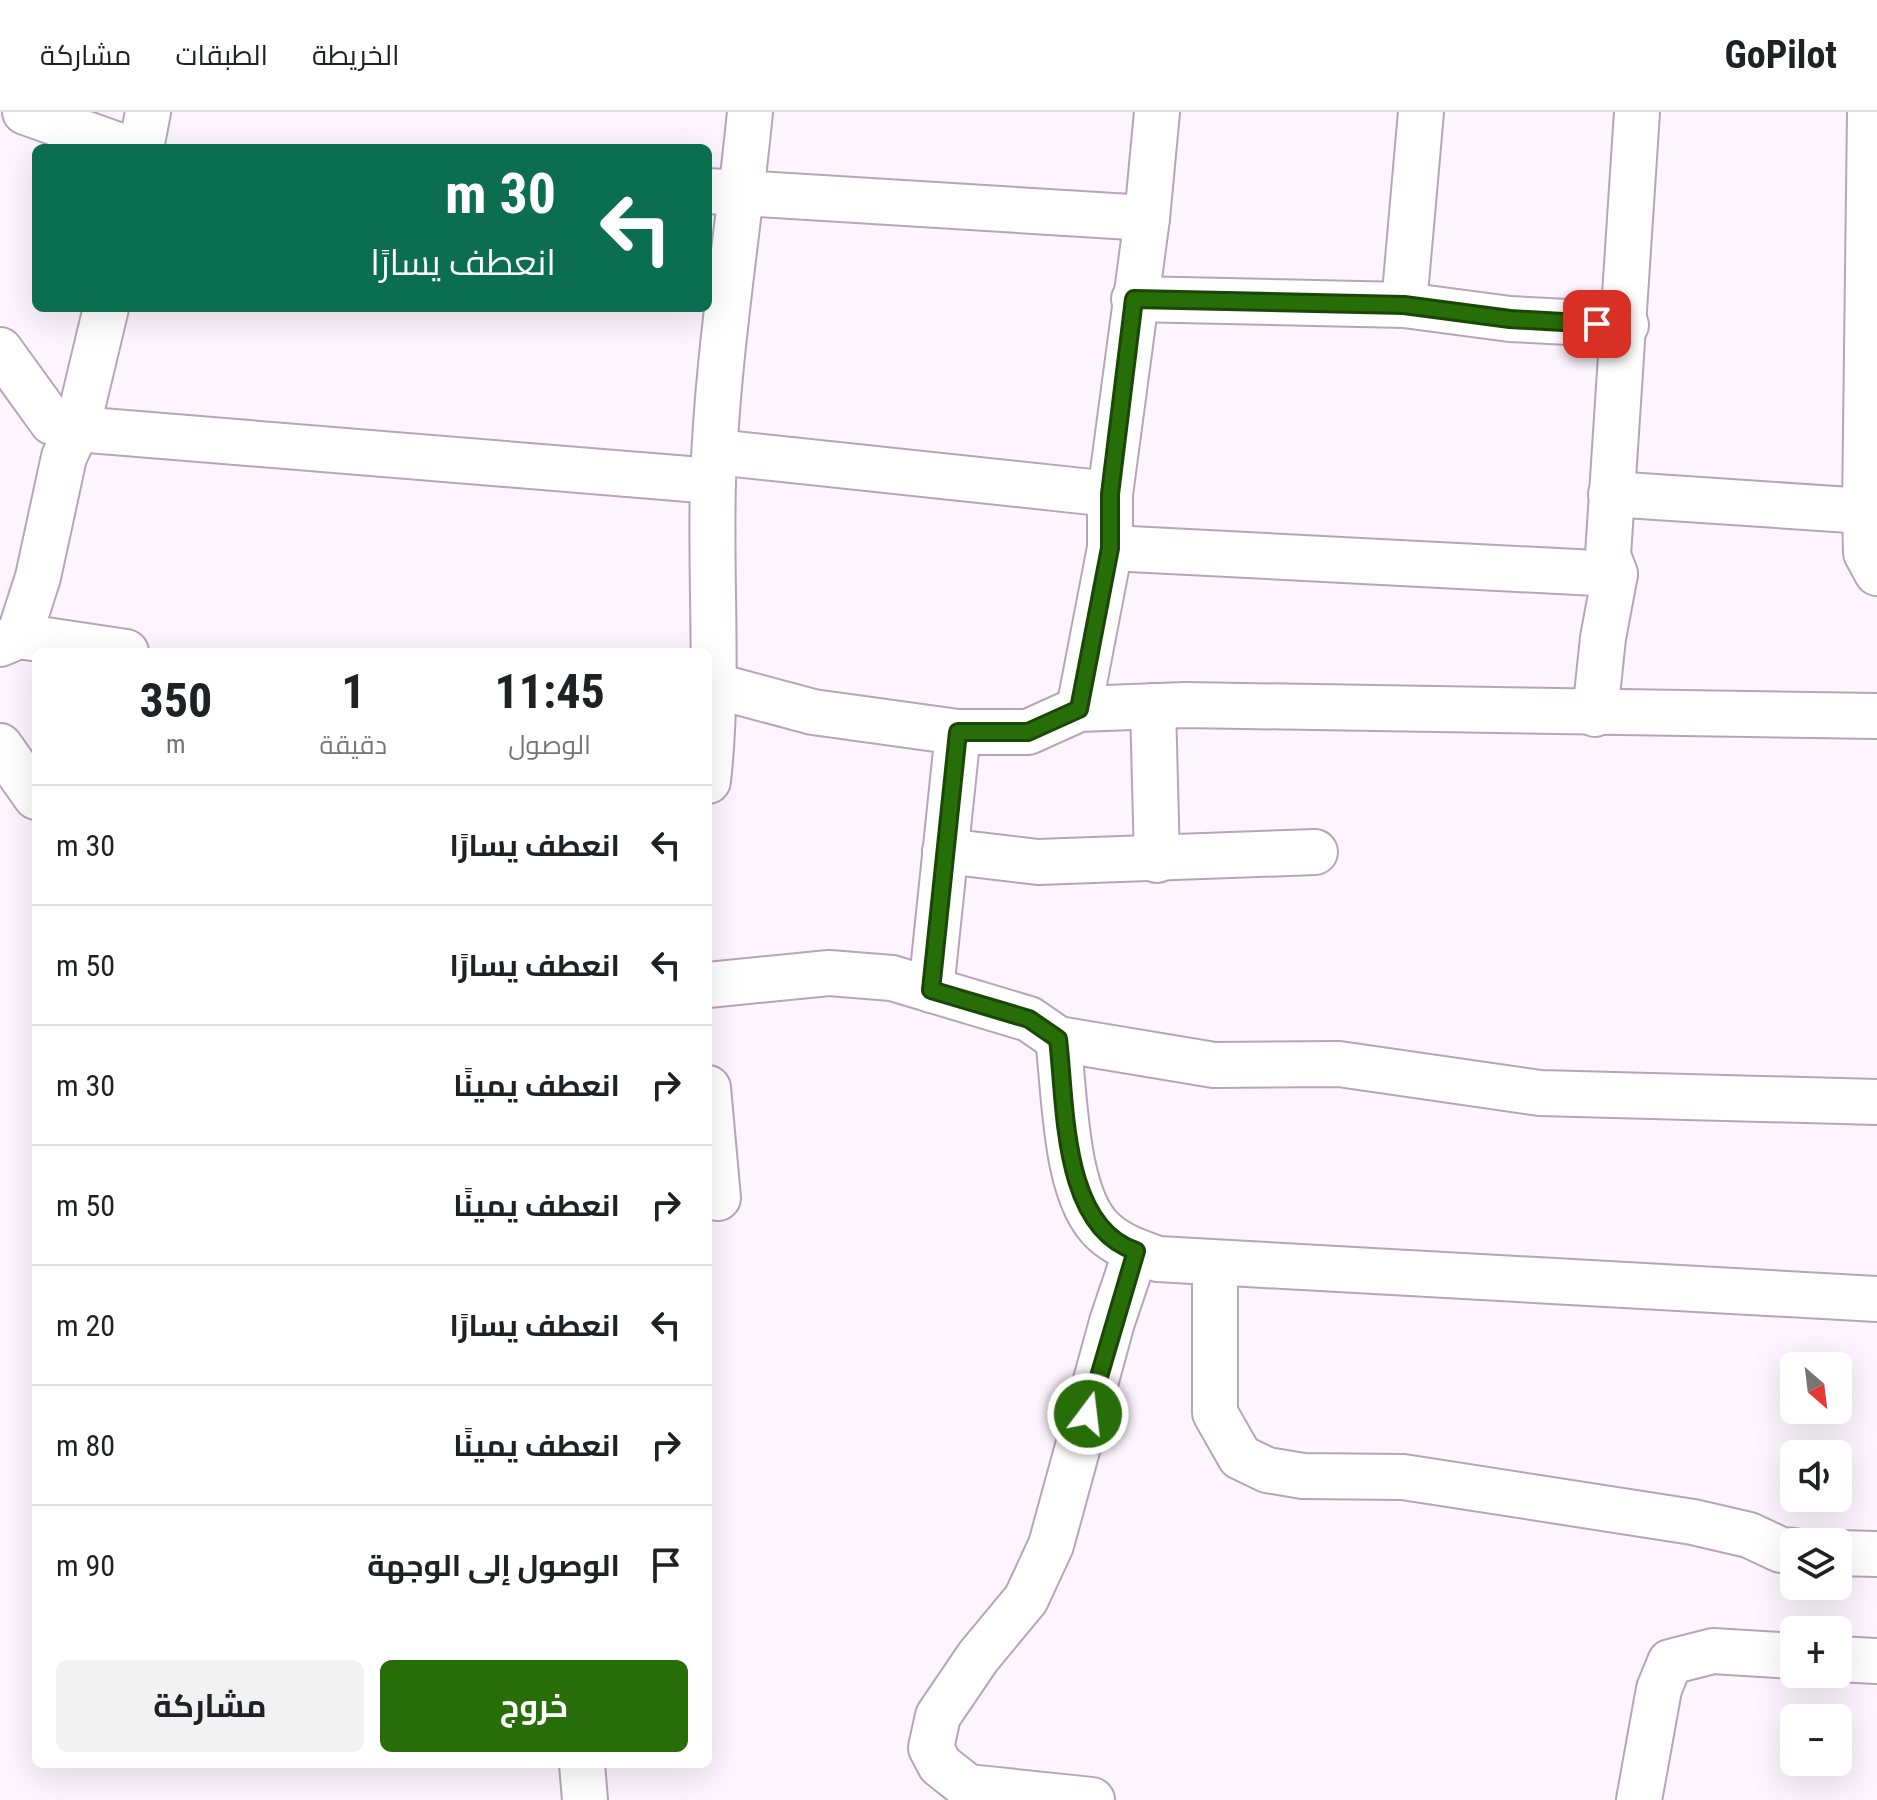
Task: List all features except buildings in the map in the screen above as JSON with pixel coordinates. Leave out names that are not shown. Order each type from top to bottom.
[{"type":"street","points":[[25,112],[115,144]]},
{"type":"street","points":[[142,144],[148,112]]},
{"type":"street","points":[[750,112],[725,192],[727,299],[714,466],[713,708],[813,712],[958,732],[1028,732],[1079,709],[1153,706],[1877,716]]},
{"type":"street","points":[[1079,709],[1110,548],[1110,494],[1147,218],[1157,112]]},
{"type":"street","points":[[1404,305],[1421,112]]},
{"type":"street","points":[[1595,714],[1603,638],[1615,574],[1608,555],[1626,325],[1637,112]]},
{"type":"street","points":[[1870,112],[1872,366],[1865,511],[1866,553],[1877,573]]},
{"type":"street","points":[[725,192],[1147,218]]},
{"type":"street","points":[[1134,299],[1404,305],[1510,319],[1626,325]]},
{"type":"street","points":[[87,648],[9,640],[38,577],[64,457],[77,429],[105,312]]},
{"type":"street","points":[[0,350],[52,422],[77,429],[714,466],[1110,494]]},
{"type":"street","points":[[1611,494],[1865,511]]},
{"type":"street","points":[[1110,548],[1615,574]]},
{"type":"street","points":[[1153,706],[1157,860]]},
{"type":"street","points":[[931,990],[958,732]]},
{"type":"street","points":[[0,746],[32,791]]},
{"type":"street","points":[[945,851],[1038,862],[1315,852]]},
{"type":"street","points":[[712,985],[829,973],[892,978],[1029,1019],[1058,1039],[1214,1065],[1339,1064],[1540,1093],[1877,1102]]},
{"type":"street","points":[[1058,1039],[1076,1183],[1086,1208],[1101,1230],[1136,1251],[1158,1259],[1877,1299]]},
{"type":"street","points":[[712,1132],[718,1198]]},
{"type":"street","points":[[1092,1800],[968,1787],[940,1765],[931,1748],[938,1716],[978,1657],[1026,1599],[1051,1545],[1112,1322],[1136,1251]]},
{"type":"street","points":[[1215,1264],[1215,1413],[1240,1457],[1267,1470],[1303,1476],[1403,1477],[1693,1522],[1749,1535],[1780,1550]]},
{"type":"street","points":[[1852,1553],[1877,1554]]},
{"type":"street","points":[[1639,1800],[1659,1689],[1670,1662],[1713,1651],[1780,1655]]},
{"type":"street","points":[[1852,1660],[1877,1661]]},
{"type":"street","points":[[582,1768],[585,1800]]},
{"type":"route","points":[[1088,1414],[1112,1322],[1136,1251],[1101,1230],[1086,1208],[1076,1183],[1058,1039],[1029,1019],[931,990],[958,732],[1028,732],[1079,709],[1110,548],[1110,494],[1134,299],[1404,305],[1510,319],[1597,324]]}]
